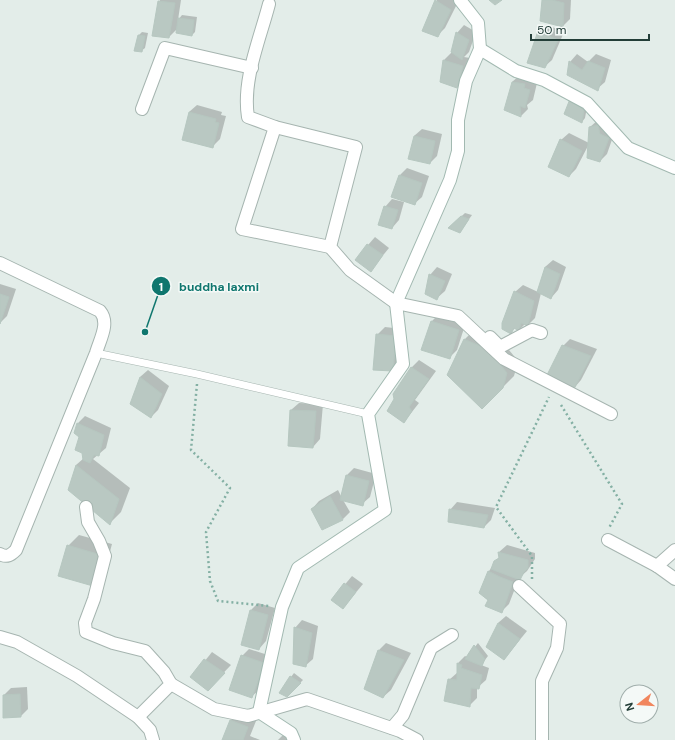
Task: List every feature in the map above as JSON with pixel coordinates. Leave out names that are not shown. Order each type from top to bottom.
[{"type":"street","points":[[259,712],[282,607],[298,568],[384,510],[368,414],[403,364],[396,303],[450,180],[458,150],[458,120],[466,81],[480,49],[478,23],[460,0]]},
{"type":"street","points":[[269,4],[252,68],[247,108],[248,117],[275,127],[356,147],[330,247]]},
{"type":"street","points":[[142,109],[165,48],[252,68]]},
{"type":"street","points":[[480,49],[516,71],[544,80],[587,104],[628,148],[675,168]]},
{"type":"street","points":[[275,127],[242,229],[330,247],[350,270],[396,303],[458,316],[504,359],[611,414]]},
{"type":"street","points":[[0,263],[100,311],[105,317],[105,324],[96,353],[16,550],[10,555],[4,556],[0,554]]},
{"type":"street","points":[[458,316],[463,312],[500,346],[532,330],[541,333]]},
{"type":"street","points":[[86,507],[88,522],[100,541],[105,556],[94,599],[85,623],[86,632],[113,644],[145,652],[164,672],[171,684],[214,709],[248,716],[307,699],[392,728],[417,740]]},
{"type":"street","points":[[608,540],[656,566],[675,579]]},
{"type":"street","points":[[656,566],[675,550]]},
{"type":"street","points":[[519,586],[532,596],[560,624],[557,648],[542,681],[542,740]]},
{"type":"street","points":[[392,728],[403,715],[431,648],[452,635]]},
{"type":"street","points":[[0,637],[17,642],[77,676],[138,717],[150,730],[153,740]]},
{"type":"street","points":[[138,717],[171,684]]},
{"type":"street","points":[[259,712],[291,733],[294,740]]},
{"type":"lane","points":[[96,353],[197,374],[368,414]]},
{"type":"path","points":[[197,374],[198,392],[190,450],[230,488],[206,532],[210,581],[218,601],[282,607]]},
{"type":"path","points":[[532,596],[532,556],[496,507],[555,385]]},
{"type":"path","points":[[558,399],[594,461],[622,504],[609,525],[608,540]]},
{"type":"building","points":[[435,0],[451,10],[438,37],[422,31]]},
{"type":"building","points":[[489,0],[502,0],[495,5]]},
{"type":"building","points":[[542,0],[552,0],[564,3],[563,27],[540,21]]},
{"type":"building","points":[[158,1],[175,3],[169,38],[152,36]]},
{"type":"building","points":[[178,18],[194,20],[192,36],[176,33]]},
{"type":"building","points":[[538,31],[558,40],[545,68],[527,63]]},
{"type":"building","points":[[456,32],[469,40],[462,60],[451,52]]},
{"type":"building","points":[[138,35],[145,36],[142,52],[134,51]]},
{"type":"building","points":[[443,60],[463,66],[457,88],[440,82]]},
{"type":"building","points":[[569,61],[582,70],[588,61],[605,68],[598,91],[567,75]]},
{"type":"building","points":[[512,82],[525,84],[524,88],[530,90],[525,108],[520,106],[521,117],[504,110]]},
{"type":"building","points":[[570,99],[584,110],[582,123],[564,114]]},
{"type":"building","points":[[189,112],[216,119],[215,122],[219,123],[213,148],[182,140]]},
{"type":"building","points":[[598,125],[600,134],[609,138],[600,162],[587,158],[589,127]]},
{"type":"building","points":[[414,136],[435,141],[430,164],[408,159]]},
{"type":"building","points":[[560,139],[582,151],[569,177],[548,167]]},
{"type":"building","points":[[399,175],[422,183],[415,205],[391,197]]},
{"type":"building","points":[[384,206],[398,210],[392,229],[378,225]]},
{"type":"building","points":[[461,216],[469,219],[460,233],[448,228]]},
{"type":"building","points":[[367,244],[383,255],[371,272],[355,260]]},
{"type":"building","points":[[545,267],[560,274],[551,299],[537,292]]},
{"type":"building","points":[[429,274],[445,281],[437,300],[425,294]]},
{"type":"building","points":[[514,291],[534,301],[528,326],[521,323],[519,331],[514,328],[511,334],[502,329],[502,323]]},
{"type":"building","points":[[0,294],[9,297],[0,324]]},
{"type":"building","points":[[431,321],[459,330],[450,359],[421,350]]},
{"type":"building","points":[[376,334],[396,336],[393,371],[373,370]]},
{"type":"building","points":[[464,339],[489,350],[507,373],[503,388],[482,409],[447,375]]},
{"type":"building","points":[[562,345],[591,356],[574,389],[547,375]]},
{"type":"building","points":[[411,367],[429,379],[409,407],[412,411],[404,423],[387,411],[394,399],[393,394]]},
{"type":"building","points":[[140,377],[162,394],[151,418],[130,404]]},
{"type":"building","points":[[290,410],[316,411],[313,448],[288,446]]},
{"type":"building","points":[[77,423],[104,435],[99,456],[94,455],[90,463],[83,460],[82,453],[75,450],[79,437],[74,433]]},
{"type":"building","points":[[76,465],[119,499],[110,525],[68,490]]},
{"type":"building","points":[[346,475],[369,481],[363,506],[340,500]]},
{"type":"building","points":[[330,496],[343,520],[322,530],[311,509]]},
{"type":"building","points":[[449,509],[488,515],[484,528],[448,522]]},
{"type":"building","points":[[67,545],[101,555],[93,586],[58,576]]},
{"type":"building","points":[[498,552],[528,560],[528,568],[520,580],[491,569],[494,561],[499,558]]},
{"type":"building","points":[[488,571],[513,582],[502,613],[485,606],[488,600],[479,593]]},
{"type":"building","points":[[344,583],[356,592],[343,609],[331,600]]},
{"type":"building","points":[[250,610],[268,615],[259,650],[241,645]]},
{"type":"building","points":[[498,623],[520,639],[504,660],[486,647]]},
{"type":"building","points":[[294,627],[312,633],[306,667],[293,664]]},
{"type":"building","points":[[474,645],[485,659],[482,666],[465,659]]},
{"type":"building","points":[[378,650],[404,660],[383,698],[364,689]]},
{"type":"building","points":[[241,655],[264,663],[252,698],[229,690]]},
{"type":"building","points":[[204,659],[225,673],[208,691],[190,677]]},
{"type":"building","points":[[457,663],[462,665],[461,668],[482,675],[479,689],[471,688],[470,707],[444,701],[448,679],[457,680]]},
{"type":"building","points":[[290,676],[301,683],[287,697],[279,693]]},
{"type":"building","points":[[20,694],[21,717],[3,718],[3,695]]},
{"type":"building","points":[[230,720],[248,727],[243,740],[222,740]]},
{"type":"place","name":"buddha laxmi","points":[[145,332]]}]
